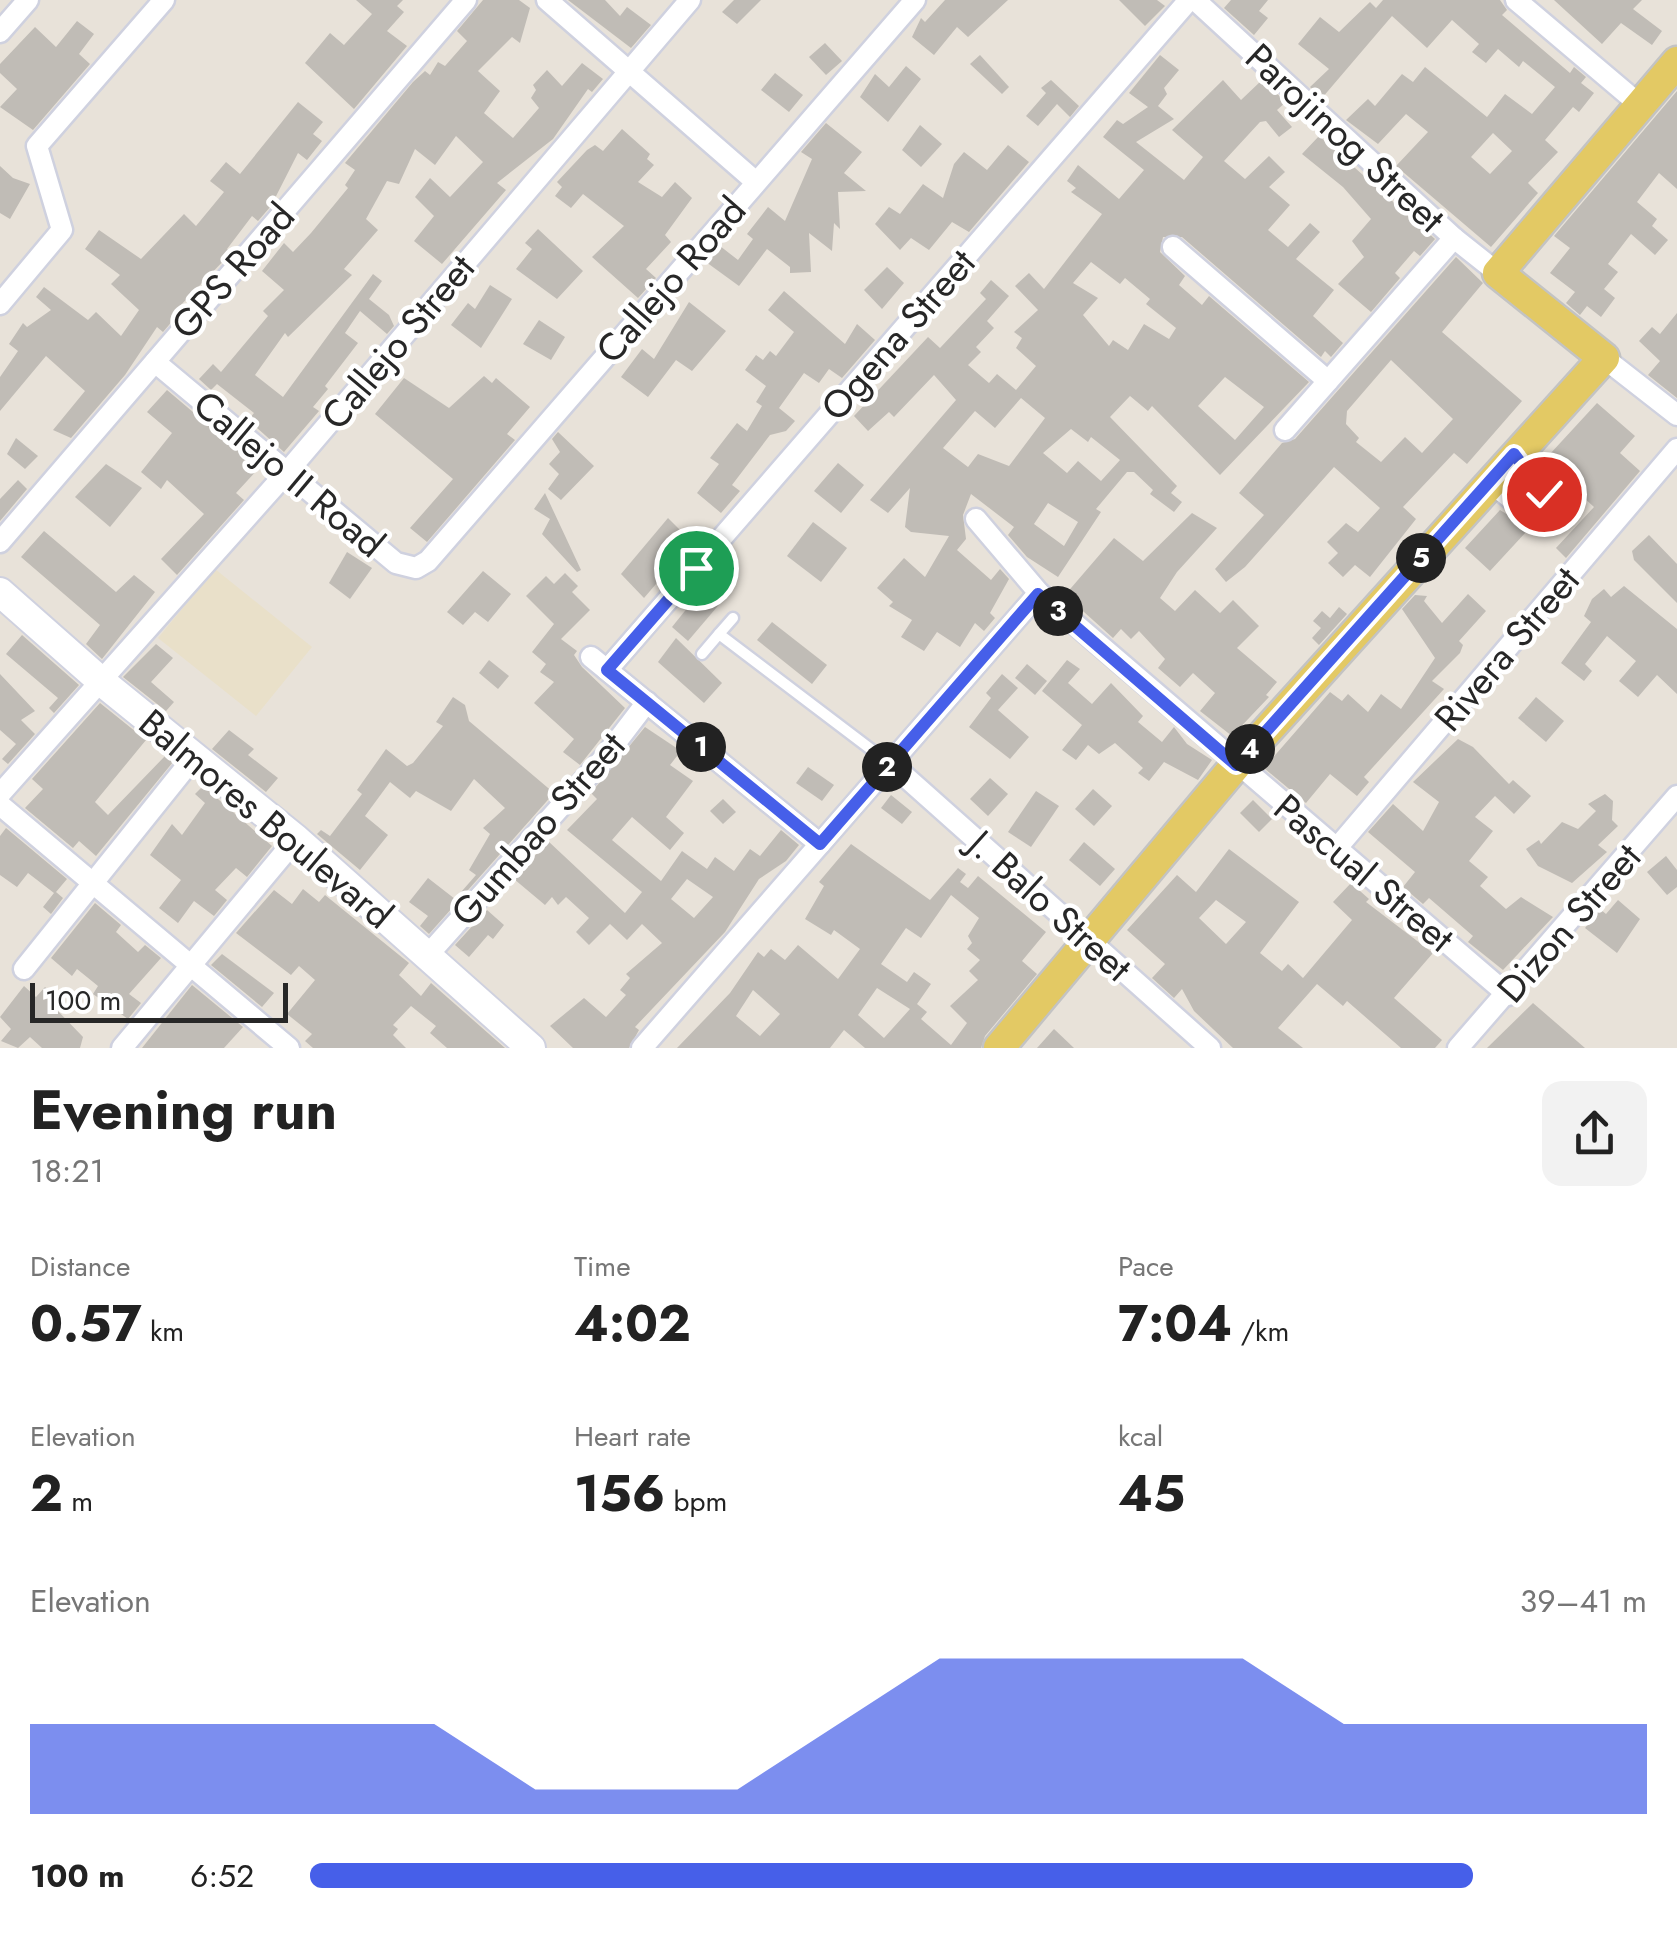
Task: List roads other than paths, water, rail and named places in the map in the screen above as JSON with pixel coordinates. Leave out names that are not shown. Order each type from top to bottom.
[{"type":"main road","points":[[999,1048],[1236,765],[1604,358],[1498,272],[1677,62]]},
{"type":"main road","name":"Balmores Boulevard","points":[[0,592],[102,682],[296,839],[531,1048]]},
{"type":"street","points":[[0,32],[28,0]]},
{"type":"street","points":[[0,304],[62,230],[37,146],[164,0]]},
{"type":"street","name":"GPS Road","points":[[0,542],[466,0]]},
{"type":"street","points":[[546,0],[756,182]]},
{"type":"street","name":"Callejo Street","points":[[0,794],[288,471],[690,0]]},
{"type":"street","name":"Callejo Road","points":[[428,562],[915,0]]},
{"type":"street","name":"Parojinog Street","points":[[1192,0],[1454,238],[1498,272]]},
{"type":"street","name":"Ogena Street","points":[[647,702],[599,663],[1192,0]]},
{"type":"street","points":[[1516,0],[1640,106]]},
{"type":"street","points":[[1285,430],[1454,238]]},
{"type":"street","points":[[1173,248],[1328,381]]},
{"type":"street","points":[[1604,358],[1677,415]]},
{"type":"street","name":"Callejo II Road","points":[[155,362],[396,563],[416,568],[428,562]]},
{"type":"street","name":"Rivera Street","points":[[1336,849],[1677,449]]},
{"type":"street","name":"Pascual Street","points":[[976,520],[1038,594],[1508,995]]},
{"type":"street","points":[[642,1048],[1038,594]]},
{"type":"street","points":[[647,702],[820,844]]},
{"type":"street","name":"Gumbao Street","points":[[427,956],[605,757],[647,702]]},
{"type":"street","points":[[24,969],[194,757]]},
{"type":"street","name":"J. Balo Street","points":[[890,763],[1210,1048]]},
{"type":"street","name":"Dizon Street","points":[[1458,1048],[1677,796]]},
{"type":"street","points":[[0,805],[289,1048]]},
{"type":"street","points":[[122,1048],[296,839]]},
{"type":"lane","points":[[1514,454],[1542,489],[1543,498]]},
{"type":"lane","points":[[1486,486],[1522,514],[1530,514]]},
{"type":"lane","points":[[702,654],[733,618]]},
{"type":"lane","points":[[719,634],[890,763]]}]
